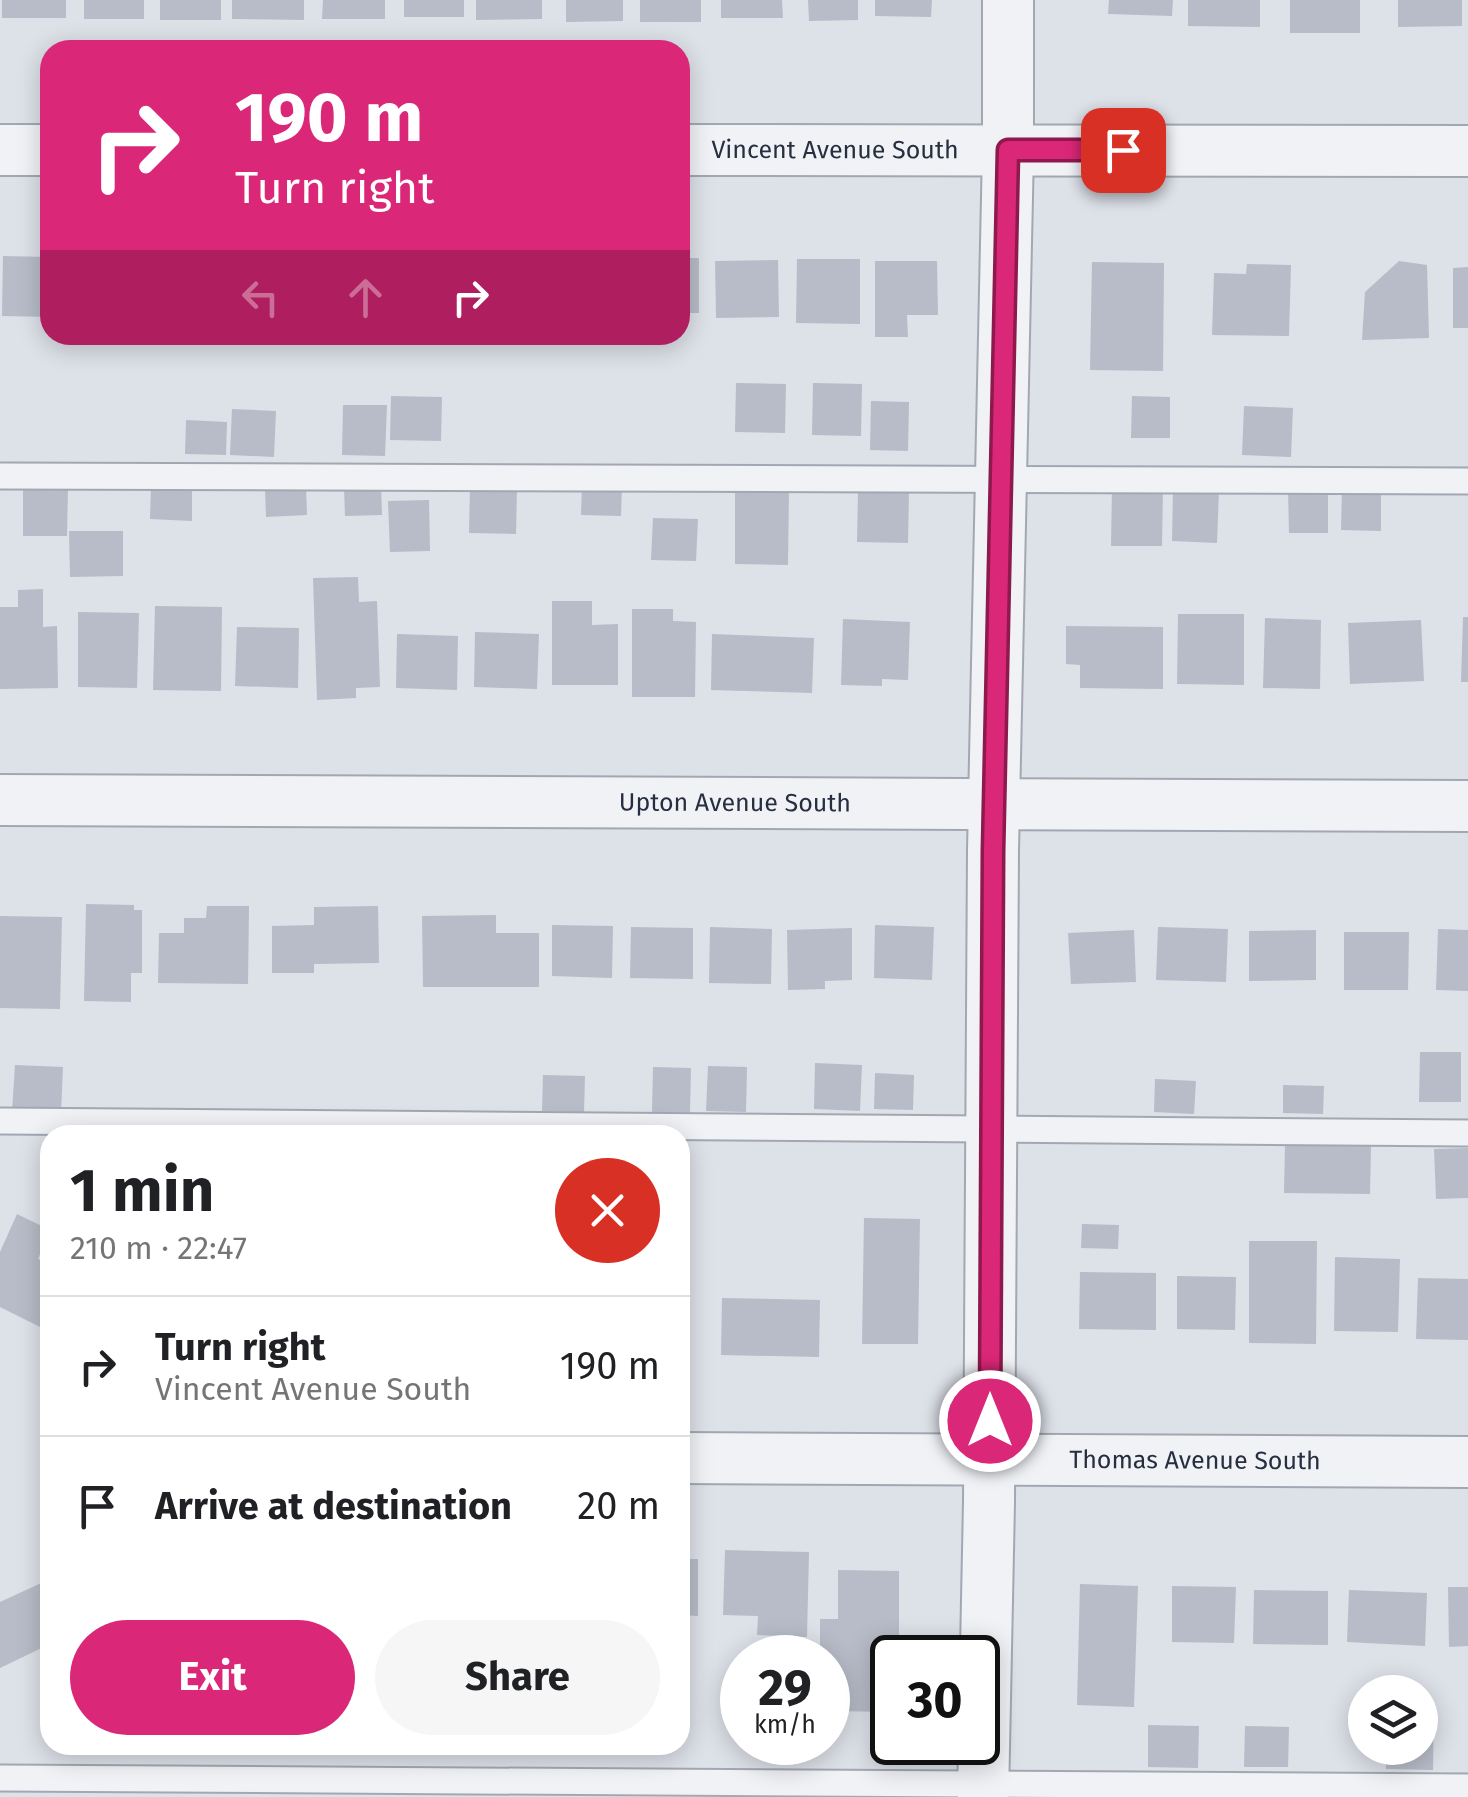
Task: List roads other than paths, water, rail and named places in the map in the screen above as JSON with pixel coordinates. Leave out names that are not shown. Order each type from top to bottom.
[{"type":"street","points":[[983,1789],[1008,0]]},
{"type":"street","points":[[0,150],[40,150]]},
{"type":"street","name":"Vincent Avenue South","points":[[690,150],[1468,151]]},
{"type":"street","name":"Upton Avenue South","points":[[0,800],[1468,806]]},
{"type":"street","name":"Thomas Avenue South","points":[[690,1458],[1468,1462]]},
{"type":"lane","points":[[0,476],[1468,481]]},
{"type":"lane","points":[[0,1122],[371,1125]]},
{"type":"lane","points":[[690,1128],[1468,1132]]},
{"type":"lane","points":[[0,1778],[983,1789],[1468,1786]]}]
